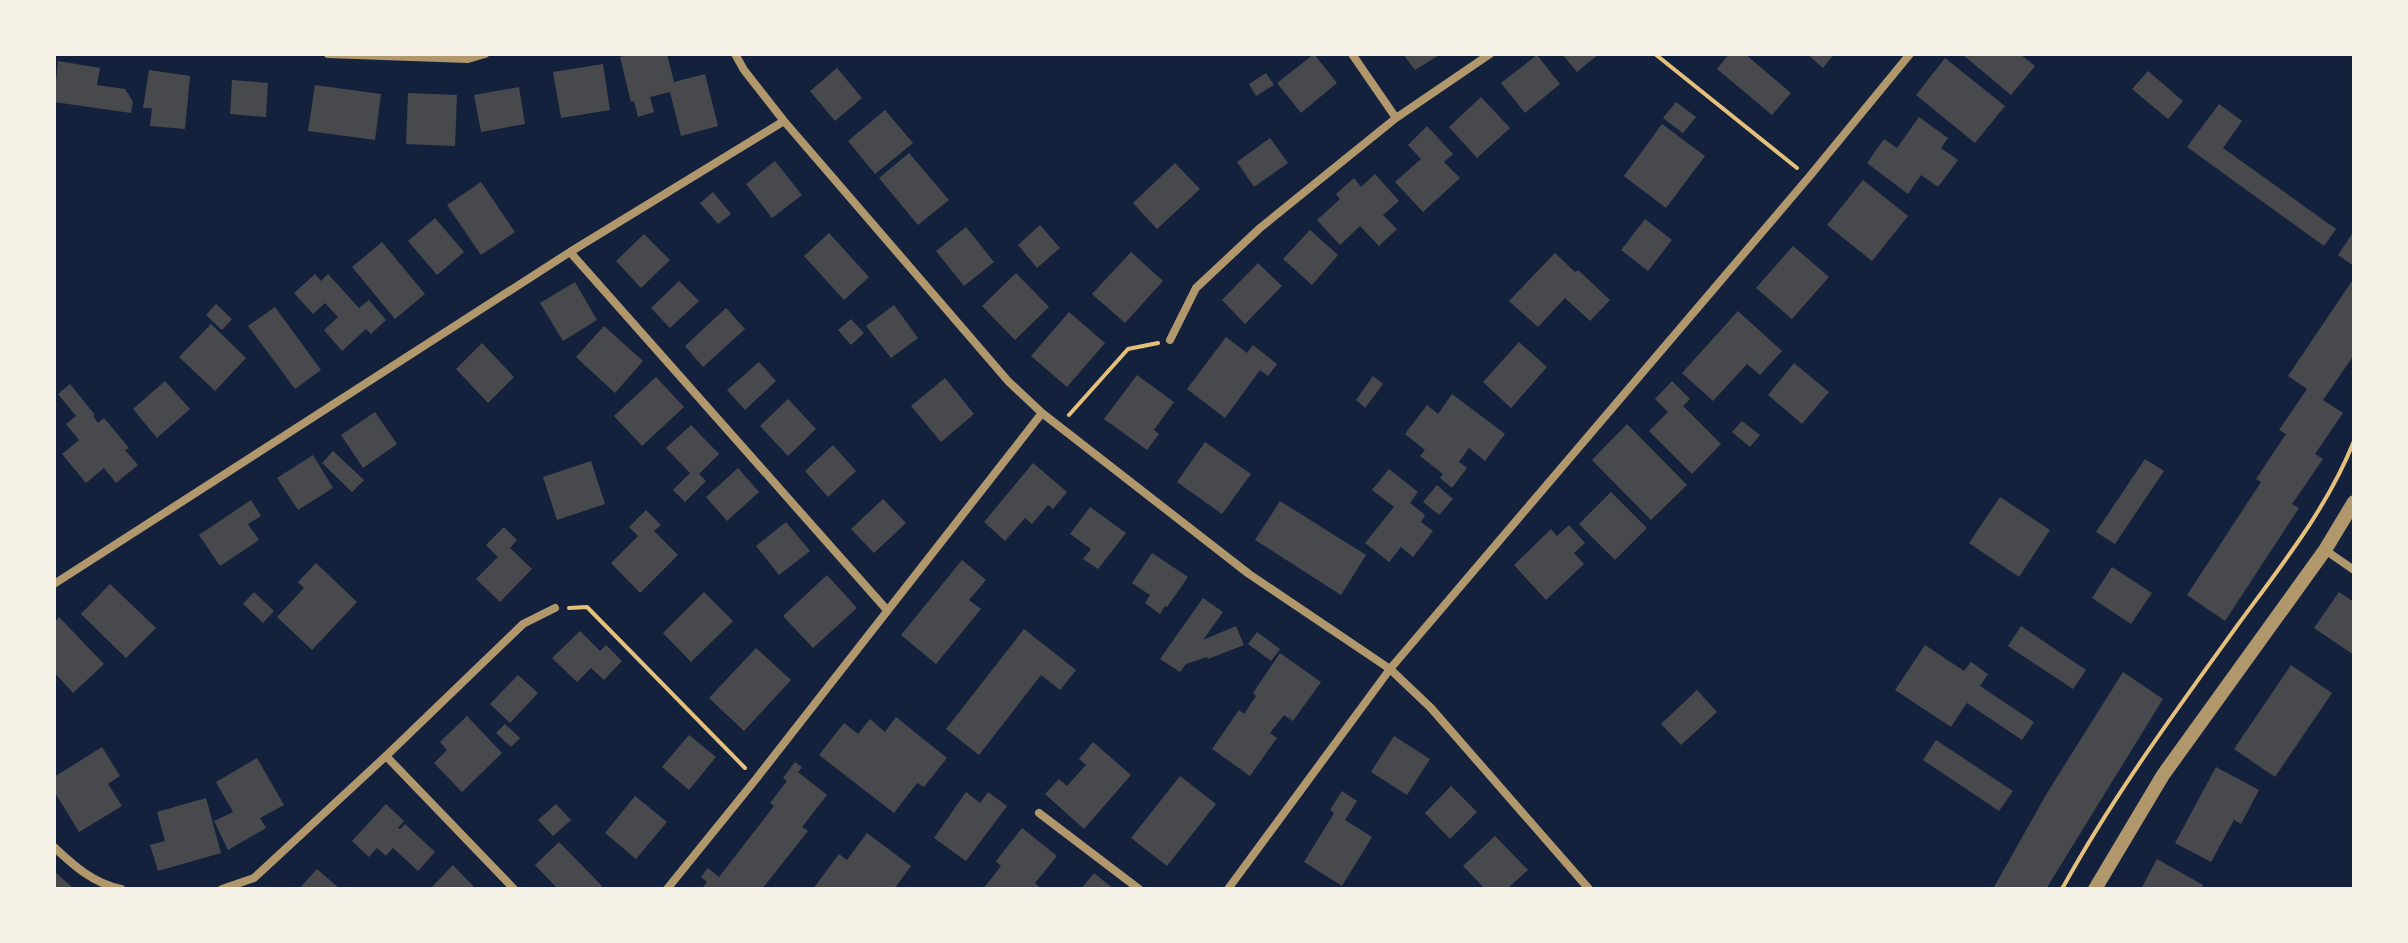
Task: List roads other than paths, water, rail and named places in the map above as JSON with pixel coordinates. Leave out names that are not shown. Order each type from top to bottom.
[{"type":"street","points":[[328,54],[468,59],[485,54]]},
{"type":"street","points":[[735,54],[784,121],[1008,381],[1042,413],[1249,574],[1390,669],[1431,708],[1589,889]]},
{"type":"street","points":[[1352,54],[1396,118]]},
{"type":"street","points":[[1170,340],[1196,288],[1260,228],[1396,118],[1490,54]]},
{"type":"street","points":[[1228,889],[1390,669],[1910,54]]},
{"type":"street","points":[[54,584],[570,252],[784,121]]},
{"type":"street","points":[[570,252],[887,610]]},
{"type":"street","points":[[667,889],[1042,413]]},
{"type":"street","points":[[2095,889],[2163,775],[2325,550],[2354,502]]},
{"type":"street","points":[[2325,550],[2354,570]]},
{"type":"street","points":[[222,889],[254,878],[523,624],[555,608]]},
{"type":"street","points":[[386,756],[514,889]]},
{"type":"street","points":[[1039,813],[1139,889]]},
{"type":"street","points":[[54,847],[78,869],[106,887],[121,889]]}]
